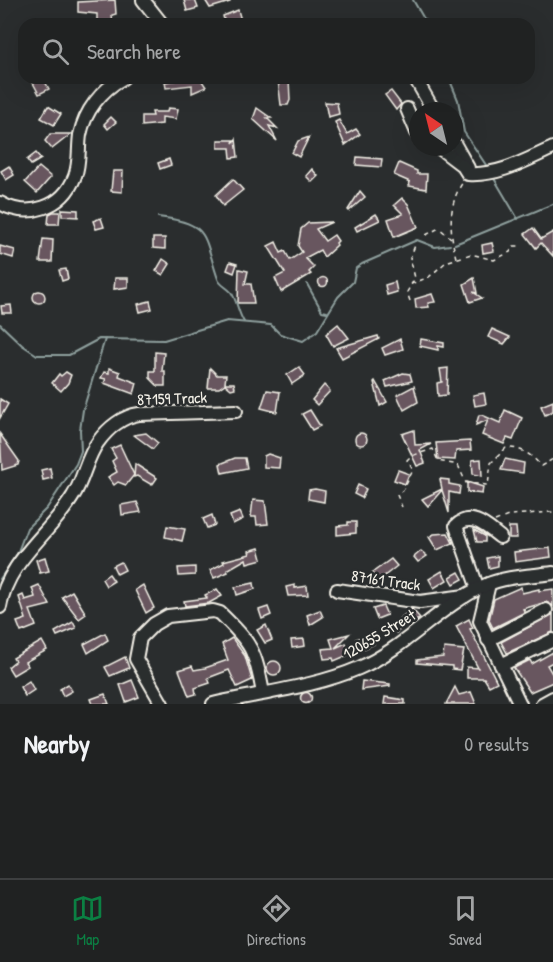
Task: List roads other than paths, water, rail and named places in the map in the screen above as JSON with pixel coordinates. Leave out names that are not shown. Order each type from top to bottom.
[{"type":"street","points":[[143,0],[157,18]]},
{"type":"street","points":[[0,203],[23,212],[33,212],[56,200],[70,187],[79,162],[80,134],[92,108],[105,89],[113,84]]},
{"type":"street","points":[[419,84],[430,102]]},
{"type":"street","points":[[407,109],[409,114]]},
{"type":"street","points":[[470,174],[503,171],[553,148]]},
{"type":"street","points":[[450,156],[464,166],[470,174]]},
{"type":"street","points":[[461,156],[470,174]]},
{"type":"street","name":"87159 Track","points":[[0,607],[4,585],[74,496],[98,441],[110,428],[128,417],[139,414],[236,411]]},
{"type":"street","points":[[500,537],[486,525],[469,520],[460,522],[455,528],[483,586],[479,616],[488,640],[520,704]]},
{"type":"street","name":"120655 Street","points":[[213,704],[239,701],[263,693],[327,679],[360,667],[388,651],[483,586],[553,573]]},
{"type":"street","name":"87161 Track","points":[[337,590],[420,602],[466,596]]},
{"type":"street","points":[[488,640],[546,610]]},
{"type":"street","points":[[162,704],[137,662],[135,652],[145,631],[171,615],[220,613],[239,630],[252,647],[263,693]]},
{"type":"street","points":[[501,665],[553,640]]},
{"type":"street","points":[[542,704],[553,698]]},
{"type":"waterway","points":[[413,0],[424,18]]},
{"type":"waterway","points":[[451,84],[458,100],[464,132],[488,168]]},
{"type":"waterway","points":[[492,175],[518,219]]},
{"type":"waterway","points":[[455,244],[553,204]]},
{"type":"waterway","points":[[158,217],[188,223],[202,234],[219,281],[233,295],[244,322]]},
{"type":"waterway","points":[[0,324],[22,345],[37,355],[69,355],[99,339],[164,340],[227,321],[271,325],[280,334],[303,341],[317,331],[338,297],[353,282],[356,268],[362,264],[417,240],[435,247],[450,245]]},
{"type":"waterway","points":[[307,284],[322,311],[327,312]]},
{"type":"waterway","points":[[0,579],[17,554],[27,528],[47,508],[76,464],[81,451],[80,430],[83,410],[105,339]]}]
